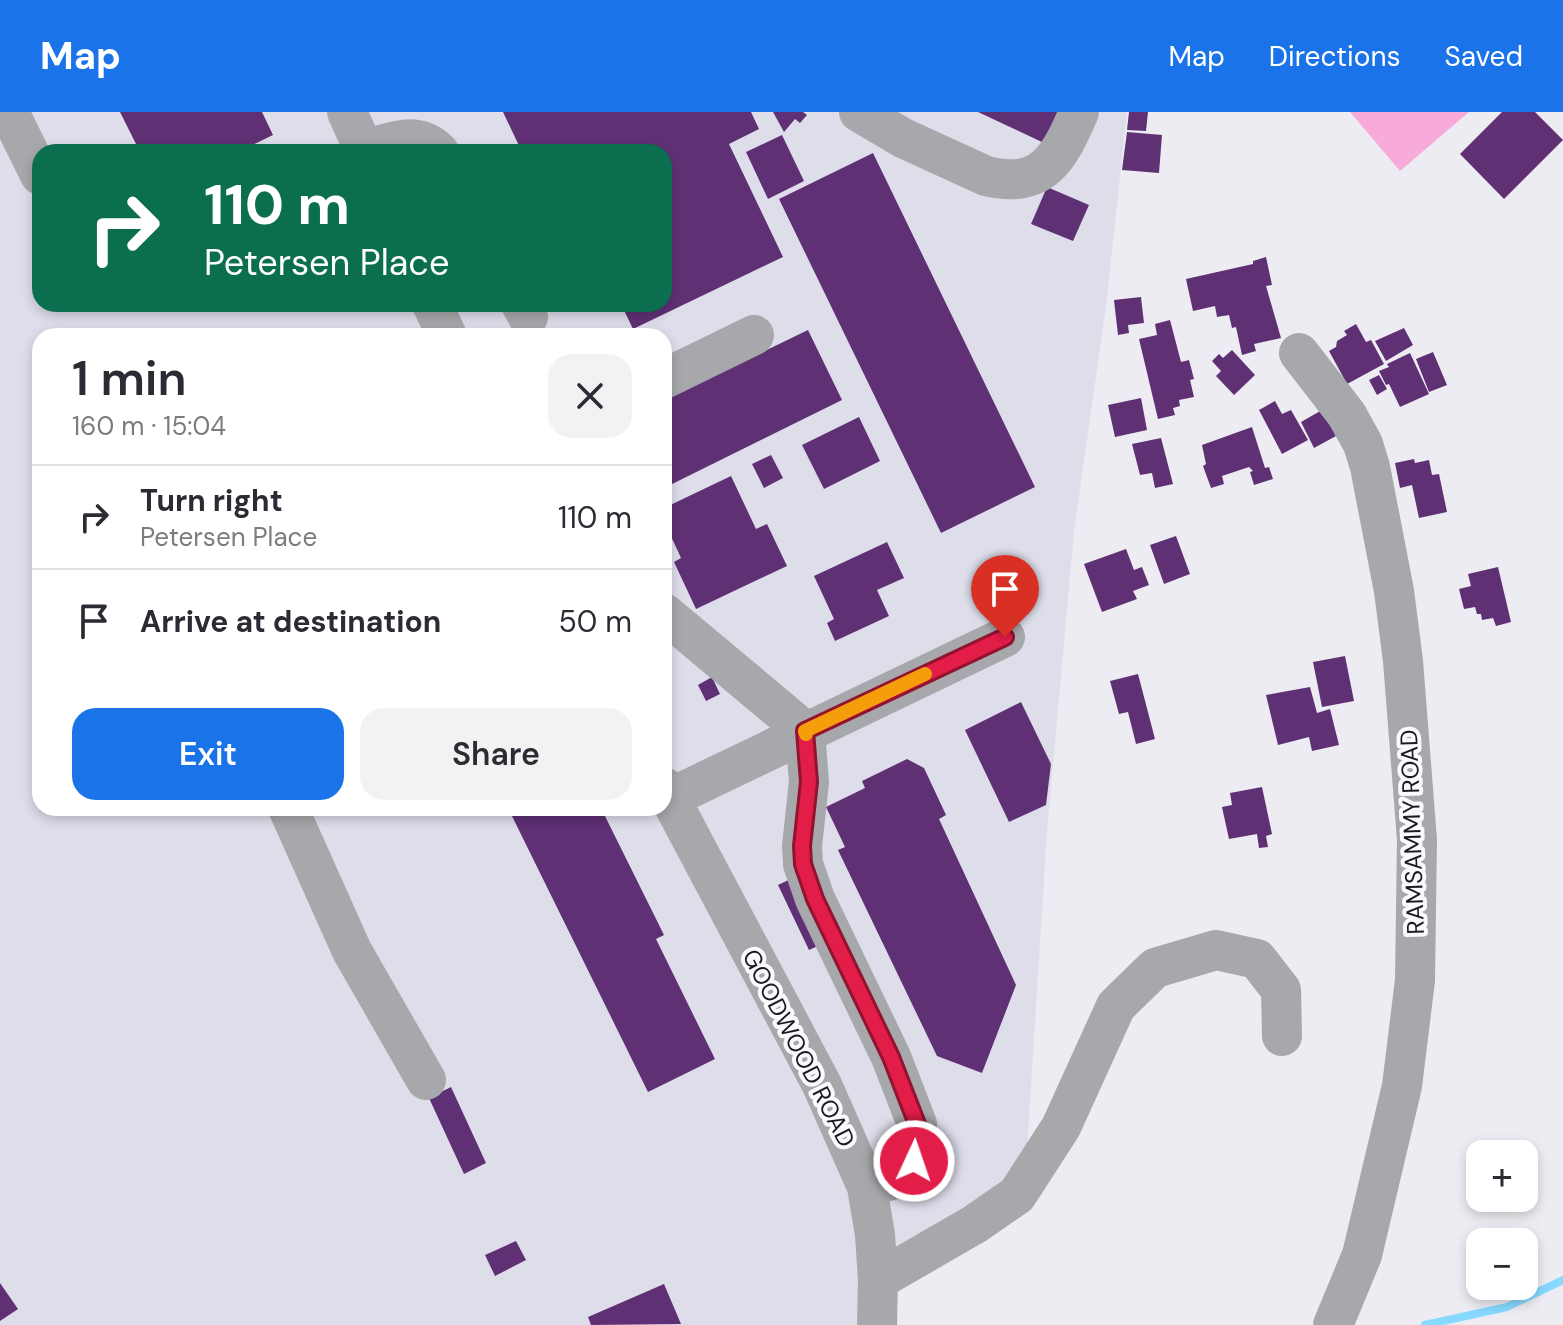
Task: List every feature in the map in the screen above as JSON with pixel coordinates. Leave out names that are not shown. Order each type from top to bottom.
[{"type":"street","points":[[9,112],[32,159]]},
{"type":"street","points":[[347,112],[361,144]]},
{"type":"street","points":[[859,112],[903,138],[999,179],[1035,176],[1050,166],[1079,112]]},
{"type":"street","points":[[393,144],[413,139],[429,144]]},
{"type":"street","points":[[672,375],[754,335]]},
{"type":"street","name":"RAMSAMMY ROAD","points":[[1299,353],[1347,415],[1363,444],[1370,467],[1391,575],[1403,661],[1417,840],[1415,980],[1402,1086],[1362,1255],[1333,1325]]},
{"type":"street","points":[[672,620],[805,731],[809,782],[803,864],[815,899],[891,1057],[919,1136],[914,1161],[906,1176],[867,1187]]},
{"type":"street","points":[[672,790],[1005,637]]},
{"type":"street","name":"GOODWOOD ROAD","points":[[672,801],[822,1085],[867,1187],[875,1235],[877,1325]]},
{"type":"street","points":[[292,816],[352,951],[426,1080]]},
{"type":"street","points":[[878,1280],[975,1224],[1017,1195],[1061,1127],[1116,1006],[1155,968],[1216,950],[1257,959],[1281,990],[1282,1036]]},
{"type":"shaded area","points":[[0,112],[1127,112],[1106,306],[1074,532],[1047,832],[1024,1198],[881,1282],[878,1325],[0,1325]]},
{"type":"shaded area","points":[[1350,112],[1469,112],[1400,171]]},
{"type":"building","points":[[120,112],[262,112],[273,135],[254,144],[136,144]]},
{"type":"building","points":[[503,112],[751,112],[759,129],[729,144],[783,257],[672,310],[672,144],[518,144]]},
{"type":"building","points":[[773,112],[803,112],[807,115],[800,123],[795,119],[784,132]]},
{"type":"building","points":[[978,112],[1058,112],[1044,143]]},
{"type":"building","points":[[1129,112],[1148,112],[1146,131],[1127,130]]},
{"type":"building","points":[[1502,112],[1535,112],[1563,140],[1504,199],[1460,154]]},
{"type":"building","points":[[1127,132],[1162,135],[1159,173],[1122,170]]},
{"type":"building","points":[[782,135],[804,181],[768,199],[746,152]]},
{"type":"building","points":[[873,153],[1035,487],[941,533],[779,199]]},
{"type":"building","points":[[1047,187],[1089,205],[1073,241],[1031,224]]},
{"type":"building","points":[[1266,257],[1272,285],[1266,286],[1281,338],[1254,344],[1256,351],[1242,355],[1236,327],[1232,328],[1229,315],[1217,317],[1215,306],[1193,311],[1186,279],[1253,264],[1253,261]]},
{"type":"building","points":[[1141,297],[1144,323],[1128,325],[1129,333],[1118,335],[1114,300]]},
{"type":"building","points":[[625,312],[668,312],[635,328]]},
{"type":"building","points":[[1170,320],[1181,362],[1189,360],[1194,379],[1190,380],[1194,397],[1179,400],[1180,406],[1173,408],[1175,415],[1158,419],[1139,339],[1157,335],[1155,324]]},
{"type":"building","points":[[1356,324],[1366,342],[1371,340],[1384,364],[1347,384],[1329,351],[1347,335],[1344,331]]},
{"type":"building","points":[[1404,328],[1413,345],[1386,361],[1375,341]]},
{"type":"building","points":[[808,330],[842,400],[672,484],[672,396]]},
{"type":"building","points":[[1232,350],[1255,375],[1234,395],[1216,376],[1221,371],[1212,361],[1219,354],[1223,358]]},
{"type":"building","points":[[1433,352],[1447,385],[1429,392],[1416,359]]},
{"type":"building","points":[[1410,353],[1429,394],[1400,407],[1379,371]]},
{"type":"building","points":[[1379,375],[1387,389],[1377,395],[1369,380]]},
{"type":"building","points":[[1141,398],[1147,430],[1115,437],[1108,405]]},
{"type":"building","points":[[1275,401],[1282,414],[1291,410],[1308,440],[1282,454],[1259,410]]},
{"type":"building","points":[[1322,410],[1336,436],[1314,448],[1301,422]]},
{"type":"building","points":[[859,417],[880,461],[824,489],[802,445]]},
{"type":"building","points":[[1252,427],[1265,468],[1269,467],[1273,479],[1254,485],[1250,472],[1253,471],[1249,467],[1222,476],[1224,484],[1211,488],[1203,466],[1206,464],[1202,445]]},
{"type":"building","points":[[1161,438],[1173,484],[1155,488],[1152,473],[1140,475],[1132,444]]},
{"type":"building","points":[[771,455],[783,478],[764,488],[752,464]]},
{"type":"building","points":[[1414,459],[1415,463],[1429,460],[1432,475],[1439,474],[1447,512],[1419,518],[1412,485],[1400,488],[1395,463]]},
{"type":"building","points":[[731,476],[756,529],[767,524],[787,566],[696,609],[674,562],[681,558],[672,538],[672,504]]},
{"type":"building","points":[[1176,536],[1190,574],[1164,584],[1150,545]]},
{"type":"building","points":[[887,542],[904,578],[877,590],[889,616],[835,641],[827,623],[834,619],[814,576]]},
{"type":"building","points":[[1126,549],[1134,570],[1142,567],[1149,585],[1133,591],[1137,599],[1102,612],[1084,564]]},
{"type":"building","points":[[1498,567],[1511,622],[1496,626],[1493,618],[1482,620],[1475,607],[1464,609],[1459,589],[1471,586],[1468,574]]},
{"type":"building","points":[[1345,656],[1354,701],[1322,707],[1313,662]]},
{"type":"building","points":[[1138,674],[1155,739],[1136,744],[1128,712],[1119,714],[1110,681]]},
{"type":"building","points":[[712,677],[720,694],[706,701],[698,685]]},
{"type":"building","points":[[1310,687],[1317,713],[1330,709],[1339,745],[1312,751],[1309,737],[1278,745],[1266,695]]},
{"type":"building","points":[[1021,702],[1051,764],[1046,805],[1009,822],[965,730]]},
{"type":"building","points":[[907,759],[924,768],[946,815],[939,819],[1016,985],[982,1073],[937,1056],[838,850],[845,847],[826,807],[865,788],[862,781]]},
{"type":"building","points":[[1262,787],[1272,834],[1266,836],[1268,847],[1259,848],[1257,834],[1229,839],[1222,807],[1232,805],[1230,793]]},
{"type":"building","points":[[512,816],[605,816],[664,935],[656,939],[715,1059],[648,1092]]},
{"type":"building","points":[[801,874],[833,939],[809,950],[778,885]]},
{"type":"building","points":[[451,1087],[486,1163],[464,1174],[429,1098]]},
{"type":"building","points":[[516,1241],[526,1260],[495,1276],[485,1255]]},
{"type":"building","points":[[0,1283],[18,1309],[0,1321]]},
{"type":"building","points":[[664,1284],[681,1324],[591,1325],[588,1317]]},
{"type":"waterway","points":[[1425,1325],[1507,1307],[1563,1280]]},
{"type":"slow traffic","points":[[806,734],[805,731],[925,674]]},
{"type":"route","points":[[914,1161],[918,1149],[917,1124],[891,1057],[815,899],[803,864],[809,782],[805,731],[1005,637]]}]
